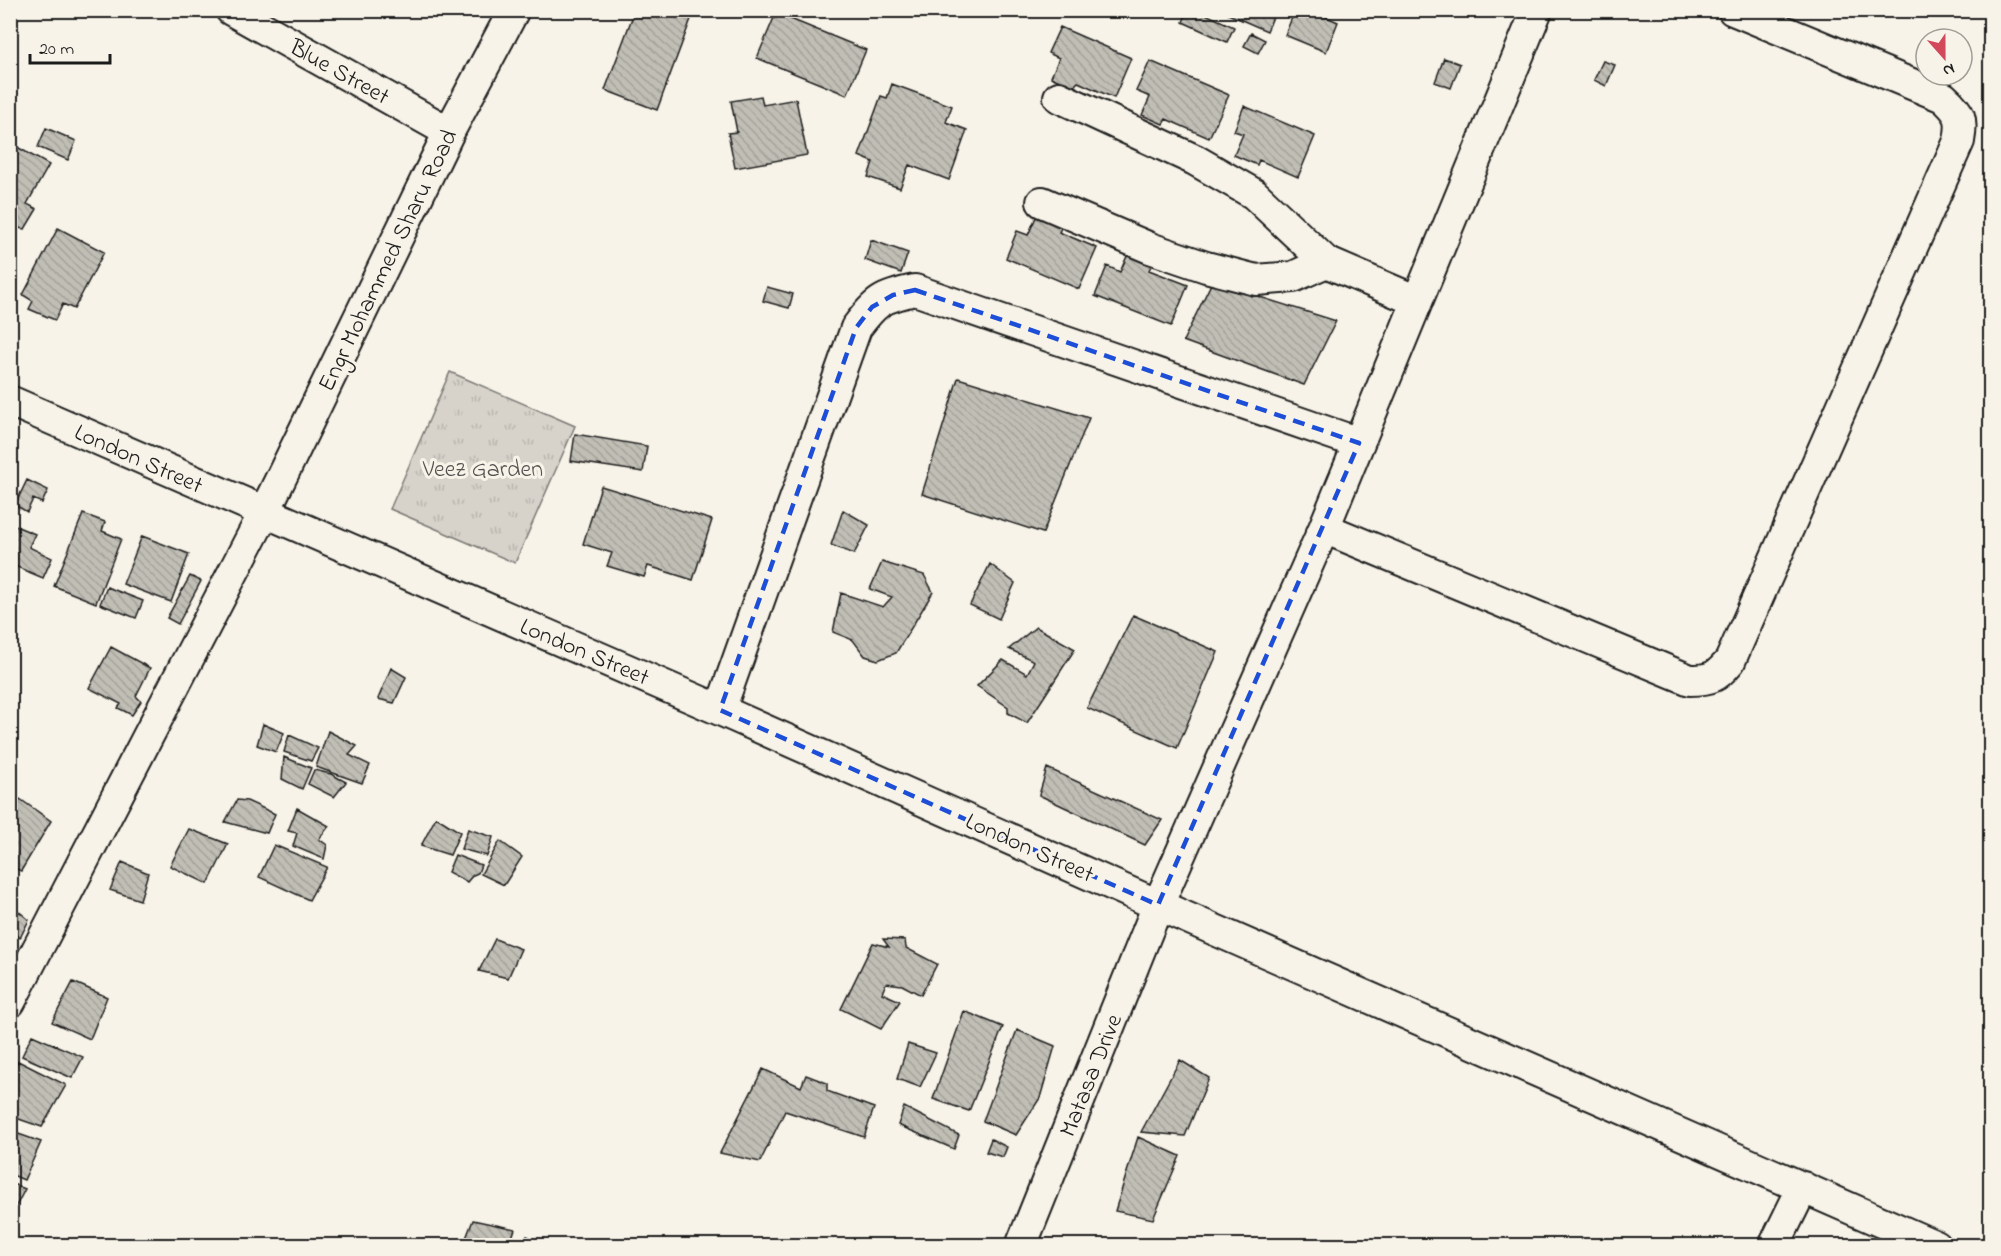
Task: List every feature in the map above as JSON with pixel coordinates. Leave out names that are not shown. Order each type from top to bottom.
[{"type":"street","name":"Blue Street","points":[[231,10],[449,132]]},
{"type":"street","name":"Engr Mohammed Sharu Road","points":[[14,984],[264,513],[449,132],[514,10]]},
{"type":"street","name":"Matasa Drive","points":[[1021,1245],[1158,904],[1324,528],[1536,10]]},
{"type":"street","points":[[1324,528],[1690,680],[1707,680],[1720,673],[1725,667],[1959,141],[1962,123],[1956,108],[1943,97],[1732,10]]},
{"type":"street","points":[[1059,97],[1195,160],[1254,194],[1326,262],[1417,301]]},
{"type":"street","points":[[1042,202],[1150,248],[1206,267],[1256,280],[1293,277],[1326,262]]},
{"type":"street","points":[[720,710],[856,328],[872,307],[893,295],[915,290],[1359,443]]},
{"type":"street","name":"London Street","points":[[10,401],[720,710],[1936,1245]]},
{"type":"street","points":[[1774,1245],[1803,1187]]},
{"type":"highlighted area","points":[[915,290],[1359,443],[1158,905],[720,710],[856,328],[872,307],[893,295]]},
{"type":"green space","name":"Veez Garden","points":[[450,372],[575,426],[515,563],[390,509]]},
{"type":"building","points":[[635,10],[694,11],[657,110],[605,90]]},
{"type":"building","points":[[1188,10],[1197,10],[1234,27],[1227,42],[1183,22]]},
{"type":"building","points":[[1229,10],[1276,10],[1267,31],[1228,14]]},
{"type":"building","points":[[1295,10],[1310,10],[1338,22],[1326,52],[1285,35]]},
{"type":"building","points":[[776,13],[866,50],[847,95],[757,58]]},
{"type":"building","points":[[1060,27],[1131,58],[1114,98],[1078,82],[1073,87],[1051,77],[1059,58],[1048,53]]},
{"type":"building","points":[[1251,33],[1265,40],[1258,53],[1244,46]]},
{"type":"building","points":[[1444,58],[1460,64],[1451,88],[1435,82]]},
{"type":"building","points":[[1150,61],[1229,95],[1209,138],[1166,119],[1163,124],[1142,115],[1150,97],[1136,91]]},
{"type":"building","points":[[1603,61],[1615,65],[1606,86],[1594,80]]},
{"type":"building","points":[[892,84],[952,106],[946,122],[967,130],[949,180],[909,165],[900,188],[868,177],[873,162],[859,156],[881,96],[887,98]]},
{"type":"building","points":[[761,96],[763,105],[796,99],[807,155],[735,168],[728,133],[737,132],[731,101]]},
{"type":"building","points":[[1244,106],[1315,136],[1298,177],[1259,160],[1257,165],[1234,155],[1243,134],[1234,131]]},
{"type":"building","points":[[46,128],[76,141],[68,160],[38,147]]},
{"type":"building","points":[[10,143],[49,165],[27,204],[37,209],[25,229],[17,228],[10,239]]},
{"type":"building","points":[[1037,215],[1062,226],[1059,232],[1097,248],[1079,289],[1006,258],[1017,231],[1028,235]]},
{"type":"building","points":[[58,228],[104,252],[74,309],[63,304],[55,320],[29,309],[33,301],[23,295]]},
{"type":"building","points":[[871,240],[908,253],[901,273],[865,260]]},
{"type":"building","points":[[1128,254],[1152,264],[1149,270],[1188,285],[1171,326],[1095,296],[1107,266],[1120,272]]},
{"type":"building","points":[[1212,282],[1336,321],[1304,385],[1183,341]]},
{"type":"building","points":[[767,287],[793,294],[789,308],[763,301]]},
{"type":"building","points":[[958,378],[1089,418],[1043,533],[922,494]]},
{"type":"building","points":[[575,434],[647,446],[643,472],[571,461]]},
{"type":"building","points":[[27,480],[48,490],[42,503],[33,499],[27,512],[15,505]]},
{"type":"building","points":[[601,486],[712,520],[693,580],[648,566],[644,577],[607,566],[612,553],[583,544]]},
{"type":"building","points":[[843,510],[869,525],[854,554],[831,545]]},
{"type":"building","points":[[83,514],[105,522],[102,531],[121,539],[96,603],[54,586]]},
{"type":"building","points":[[13,525],[35,534],[29,547],[52,558],[43,578],[10,564],[10,531]]},
{"type":"building","points":[[142,536],[189,554],[171,602],[123,584]]},
{"type":"building","points":[[882,562],[924,575],[933,592],[896,653],[878,660],[865,656],[853,640],[833,632],[841,593],[883,607],[892,597],[870,589]]},
{"type":"building","points":[[990,564],[1015,583],[999,619],[970,605]]},
{"type":"building","points":[[190,576],[201,581],[178,624],[167,618]]},
{"type":"building","points":[[107,587],[143,601],[136,618],[100,604]]},
{"type":"building","points":[[1133,615],[1218,652],[1177,748],[1087,708]]},
{"type":"building","points":[[1036,627],[1075,649],[1027,723],[1008,713],[1008,707],[977,686],[1003,660],[1027,674],[1034,661],[1009,649]]},
{"type":"building","points":[[111,647],[150,668],[136,696],[141,701],[132,715],[118,708],[121,704],[89,688]]},
{"type":"building","points":[[391,668],[406,677],[394,703],[378,699]]},
{"type":"building","points":[[263,724],[284,733],[276,752],[257,745]]},
{"type":"building","points":[[328,731],[357,746],[349,755],[370,765],[362,783],[316,767]]},
{"type":"building","points":[[289,735],[318,748],[311,761],[284,752]]},
{"type":"building","points":[[284,757],[311,768],[302,789],[282,779]]},
{"type":"building","points":[[1047,768],[1162,820],[1145,845],[1039,795]]},
{"type":"building","points":[[314,770],[331,774],[346,782],[334,797],[308,784]]},
{"type":"building","points":[[20,799],[51,821],[21,871],[10,866],[10,813]]},
{"type":"building","points":[[237,800],[247,801],[275,814],[267,833],[225,822]]},
{"type":"building","points":[[297,808],[329,826],[319,839],[327,845],[324,859],[293,846],[297,833],[288,831]]},
{"type":"building","points":[[436,817],[460,832],[450,855],[421,846]]},
{"type":"building","points":[[189,829],[228,844],[208,884],[170,866]]},
{"type":"building","points":[[468,829],[493,837],[487,856],[461,849]]},
{"type":"building","points":[[500,841],[522,857],[504,885],[481,874]]},
{"type":"building","points":[[274,845],[327,867],[309,900],[259,877]]},
{"type":"building","points":[[455,855],[481,865],[478,873],[467,882],[448,872]]},
{"type":"building","points":[[122,862],[148,873],[140,900],[110,890]]},
{"type":"building","points":[[10,904],[29,920],[20,938],[10,932]]},
{"type":"building","points":[[495,939],[521,949],[508,978],[479,971]]},
{"type":"building","points":[[883,939],[905,940],[906,948],[937,964],[921,995],[902,985],[886,983],[882,993],[900,1001],[881,1029],[841,1009],[873,943],[889,947]]},
{"type":"building","points":[[73,982],[107,997],[90,1039],[52,1022]]},
{"type":"building","points":[[964,1011],[1003,1027],[969,1111],[933,1099]]},
{"type":"building","points":[[1017,1030],[1055,1046],[1040,1098],[1016,1135],[983,1121]]},
{"type":"building","points":[[32,1035],[83,1057],[72,1078],[22,1056]]},
{"type":"building","points":[[908,1044],[936,1053],[920,1087],[897,1079]]},
{"type":"building","points":[[1180,1060],[1209,1078],[1185,1136],[1141,1132]]},
{"type":"building","points":[[18,1061],[66,1085],[42,1127],[10,1116],[10,1074]]},
{"type":"building","points":[[763,1069],[801,1087],[806,1075],[827,1083],[827,1091],[874,1108],[864,1137],[785,1111],[760,1162],[720,1153]]},
{"type":"building","points":[[904,1107],[959,1135],[954,1149],[898,1125]]},
{"type":"building","points":[[10,1131],[41,1142],[24,1180],[10,1174]]},
{"type":"building","points":[[1138,1137],[1180,1156],[1153,1219],[1115,1211]]},
{"type":"building","points":[[991,1139],[1007,1147],[1003,1157],[986,1152]]},
{"type":"building","points":[[10,1183],[25,1189],[10,1218]]},
{"type":"building","points":[[473,1220],[515,1229],[509,1246],[463,1246]]},
{"type":"building","points":[[527,1236],[546,1246],[523,1246]]}]
